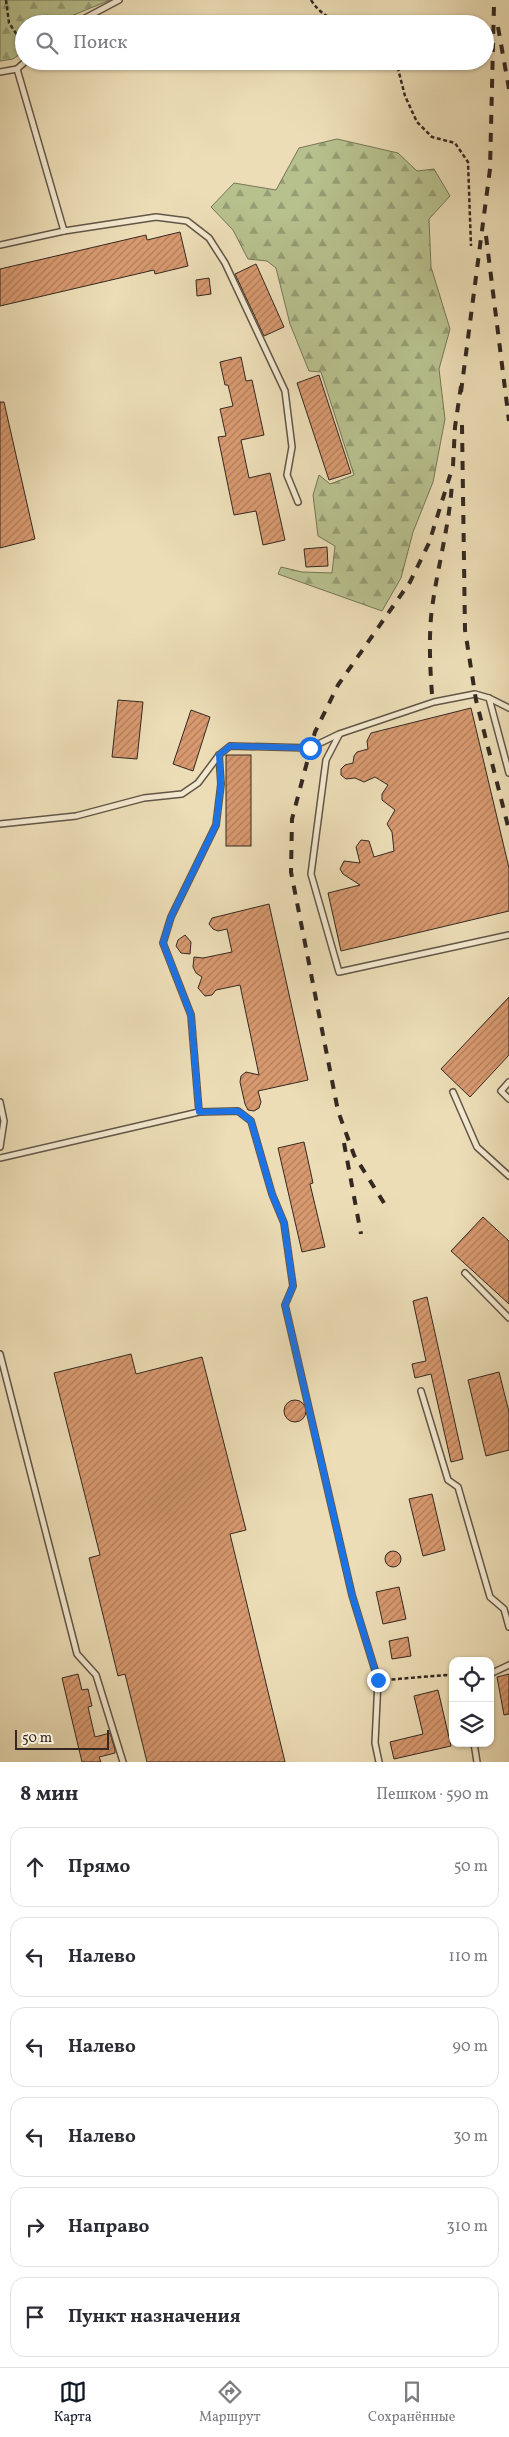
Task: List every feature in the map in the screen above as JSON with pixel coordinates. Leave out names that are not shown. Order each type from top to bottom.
[{"type":"lane","points":[[91,15],[119,0]]},
{"type":"lane","points":[[0,72],[15,69]]},
{"type":"lane","points":[[17,70],[64,231]]},
{"type":"lane","points":[[0,245],[64,231],[156,217],[187,221],[209,238],[225,263],[285,391],[292,447],[287,475],[298,502]]},
{"type":"lane","points":[[0,824],[76,816],[144,798],[182,794],[198,783],[219,755],[230,746],[310,748],[339,734],[434,702],[475,694],[490,698],[509,708]]},
{"type":"lane","points":[[490,698],[509,773]]},
{"type":"lane","points":[[339,734],[326,760],[311,874],[339,972],[509,935]]},
{"type":"lane","points":[[199,1112],[191,1015],[163,943],[171,917],[216,825],[221,784],[219,755]]},
{"type":"lane","points":[[509,1082],[501,1091],[509,1098]]},
{"type":"lane","points":[[453,1092],[477,1147],[509,1176]]},
{"type":"lane","points":[[0,1102],[4,1121],[0,1147]]},
{"type":"lane","points":[[0,1158],[199,1112],[238,1111],[251,1121],[272,1194],[284,1223],[293,1286],[285,1305],[352,1595],[378,1680],[375,1744],[379,1762]]},
{"type":"lane","points":[[465,1274],[509,1318]]},
{"type":"lane","points":[[0,1354],[77,1654],[96,1675],[123,1762]]},
{"type":"lane","points":[[421,1391],[448,1480],[458,1487],[490,1597],[504,1609],[509,1627]]},
{"type":"lane","points":[[494,1672],[509,1666]]},
{"type":"lane","points":[[475,1747],[477,1762]]},
{"type":"path","points":[[6,0],[9,23],[15,32]]},
{"type":"path","points":[[311,0],[319,12],[324,15]]},
{"type":"path","points":[[398,70],[405,96],[417,122],[432,137],[455,143],[468,162],[471,246]]},
{"type":"path","points":[[378,1680],[446,1675],[449,1677]]},
{"type":"green space","points":[[0,0],[110,0],[74,15],[15,15],[15,58],[0,61]]},
{"type":"green space","points":[[337,139],[398,153],[417,171],[434,169],[450,196],[429,219],[431,267],[450,329],[439,369],[445,419],[433,482],[413,532],[401,578],[382,611],[278,574],[281,567],[302,572],[332,573],[335,546],[318,536],[313,495],[319,475],[330,484],[354,475],[321,372],[309,371],[290,324],[276,268],[267,261],[248,259],[233,230],[211,207],[234,183],[276,190],[299,148]]},
{"type":"building","points":[[180,232],[188,266],[155,274],[154,270],[0,306],[0,269],[146,235],[147,240]]},
{"type":"building","points":[[256,264],[284,327],[264,336],[235,274]]},
{"type":"building","points":[[209,278],[211,294],[197,296],[196,280]]},
{"type":"building","points":[[241,357],[246,381],[252,380],[264,435],[241,440],[249,478],[270,473],[285,540],[263,545],[256,511],[234,515],[218,437],[226,436],[220,409],[233,406],[228,385],[225,385],[220,362]]},
{"type":"building","points":[[319,375],[351,473],[329,480],[297,383]]},
{"type":"building","points":[[0,402],[4,402],[35,539],[0,548]]},
{"type":"building","points":[[327,547],[328,566],[306,567],[304,549]]},
{"type":"building","points":[[118,700],[143,702],[137,759],[112,757]]},
{"type":"building","points":[[471,708],[509,868],[509,911],[341,951],[328,893],[360,885],[343,874],[340,869],[344,861],[360,863],[356,847],[361,840],[369,841],[374,857],[394,851],[392,832],[387,824],[395,810],[382,800],[382,794],[388,785],[375,777],[364,782],[355,778],[346,779],[341,775],[341,769],[345,765],[353,763],[357,752],[368,749],[367,741],[371,733]]},
{"type":"building","points":[[191,710],[210,717],[193,771],[173,764]]},
{"type":"building","points":[[226,755],[251,755],[251,846],[226,846]]},
{"type":"building","points":[[269,904],[308,1080],[258,1091],[261,1102],[259,1108],[254,1111],[248,1110],[245,1104],[240,1082],[241,1076],[246,1072],[259,1075],[240,985],[216,990],[212,995],[205,996],[198,988],[202,977],[196,973],[193,967],[194,957],[203,958],[232,952],[227,929],[218,931],[213,929],[209,924],[212,918]]},
{"type":"building","points":[[185,935],[191,942],[190,954],[181,953],[176,946],[178,940]]},
{"type":"building","points":[[509,997],[509,1055],[470,1097],[441,1069]]},
{"type":"building","points":[[304,1142],[313,1183],[310,1184],[325,1247],[302,1252],[278,1148]]},
{"type":"building","points":[[483,1217],[509,1241],[509,1304],[451,1251]]},
{"type":"building","points":[[427,1297],[463,1459],[451,1462],[431,1374],[415,1378],[412,1364],[426,1361],[413,1301]]},
{"type":"building","points":[[131,1354],[136,1374],[202,1357],[246,1530],[230,1534],[285,1762],[147,1762],[125,1674],[118,1676],[89,1558],[100,1555],[54,1373]]},
{"type":"building","points":[[499,1372],[509,1412],[509,1450],[486,1456],[468,1380]]},
{"type":"building","points":[[295,1400],[303,1403],[306,1411],[303,1419],[295,1422],[287,1419],[284,1411],[287,1403]]},
{"type":"building","points":[[432,1494],[445,1550],[423,1556],[409,1499]]},
{"type":"building","points":[[393,1551],[399,1553],[401,1559],[399,1565],[393,1567],[387,1565],[385,1559],[387,1553]]},
{"type":"building","points":[[399,1587],[406,1619],[383,1624],[376,1592]]},
{"type":"building","points":[[408,1637],[411,1656],[392,1659],[389,1641]]},
{"type":"building","points":[[78,1674],[82,1690],[88,1689],[92,1706],[88,1707],[95,1737],[110,1733],[115,1750],[115,1753],[99,1757],[101,1762],[82,1762],[62,1678]]},
{"type":"building","points":[[509,1674],[509,1714],[504,1715],[497,1677]]},
{"type":"building","points":[[438,1690],[449,1737],[449,1746],[394,1759],[390,1742],[423,1734],[414,1696]]},
{"type":"railway","points":[[494,4],[494,15]]},
{"type":"railway","points":[[498,27],[509,89]]},
{"type":"railway","points":[[461,392],[490,169],[492,70]]},
{"type":"railway","points":[[486,236],[509,421]]},
{"type":"railway","points":[[384,1203],[354,1155],[338,1111],[291,872],[292,819],[315,732],[338,685],[410,582],[429,543],[453,466],[455,427],[461,386]]},
{"type":"railway","points":[[462,425],[465,630],[476,700],[509,830]]},
{"type":"railway","points":[[432,694],[430,656],[431,617],[452,483]]},
{"type":"railway","points":[[344,1143],[361,1234]]},
{"type":"route","points":[[310,748],[230,746],[219,755],[221,784],[216,825],[171,917],[163,943],[191,1015],[199,1112],[238,1111],[251,1121],[272,1194],[284,1223],[293,1286],[285,1305],[352,1595],[378,1680]]}]
